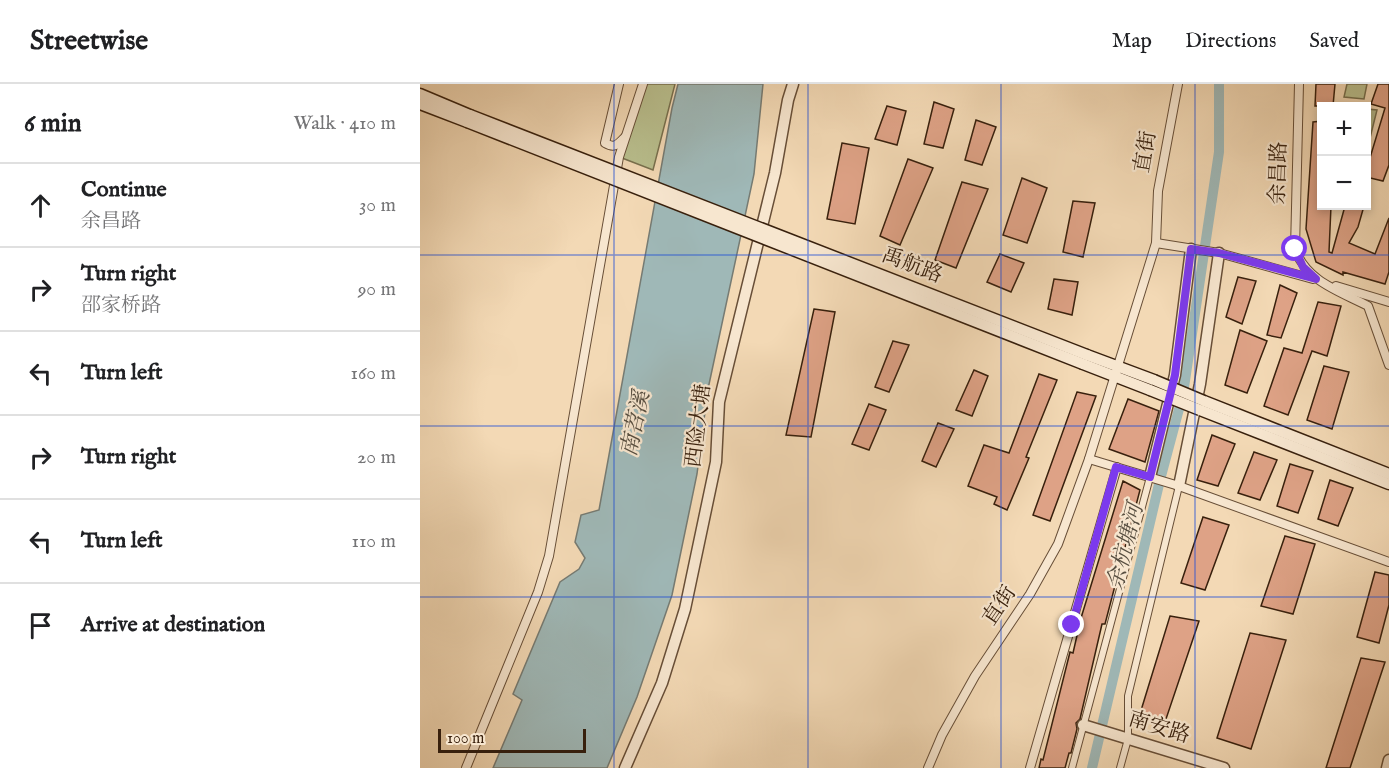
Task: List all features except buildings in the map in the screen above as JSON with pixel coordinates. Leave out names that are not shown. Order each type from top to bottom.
[{"type":"street","points":[[619,84],[605,143],[611,147],[616,146],[626,136]]},
{"type":"street","points":[[466,768],[538,592],[549,556],[619,157],[643,84]]},
{"type":"street","name":"西险大塘","points":[[625,768],[662,682],[685,609],[716,462],[719,402],[775,173],[793,84]]},
{"type":"street","name":"直街","points":[[928,768],[942,735],[975,676],[1030,594],[1058,544],[1089,459],[1156,243],[1158,191],[1178,84]]},
{"type":"street","name":"余昌路","points":[[1299,84],[1295,249],[1303,267],[1316,279],[1368,306],[1389,364]]},
{"type":"street","name":"禹航路","points":[[420,94],[468,118],[1202,405]]},
{"type":"street","name":"禹航路","points":[[420,104],[468,118]]},
{"type":"street","points":[[1156,243],[1219,253],[1316,279],[1389,302]]},
{"type":"street","points":[[1072,768],[1152,477],[1175,375],[1191,249]]},
{"type":"street","points":[[1120,768],[1126,738],[1128,696],[1179,486],[1200,384],[1219,253]]},
{"type":"street","points":[[1202,405],[1389,474]]},
{"type":"street","points":[[1202,405],[1389,484]]},
{"type":"street","points":[[1089,459],[1179,486],[1389,562]]},
{"type":"street","points":[[1030,768],[1116,467]]},
{"type":"street","name":"南安路","points":[[1083,725],[1224,768]]},
{"type":"street","points":[[1387,768],[1389,761]]},
{"type":"green space","points":[[646,84],[675,84],[653,170],[622,158]]},
{"type":"green space","points":[[1347,84],[1367,84],[1364,99],[1344,97]]},
{"type":"green space","points":[[1371,109],[1377,110],[1371,134]]},
{"type":"water","name":"南苕溪","points":[[678,84],[763,84],[754,174],[708,389],[697,474],[672,595],[637,697],[607,768],[493,768],[522,700],[513,694],[560,582],[579,569],[585,558],[575,542],[581,515],[599,510]]},
{"type":"waterway","name":"余杭塘河","points":[[1092,768],[1160,480],[1183,394],[1219,152],[1219,84]]},
{"type":"route","points":[[1072,625],[1116,467],[1150,477],[1175,375],[1191,249],[1219,253],[1316,279],[1303,267],[1295,249]]}]
